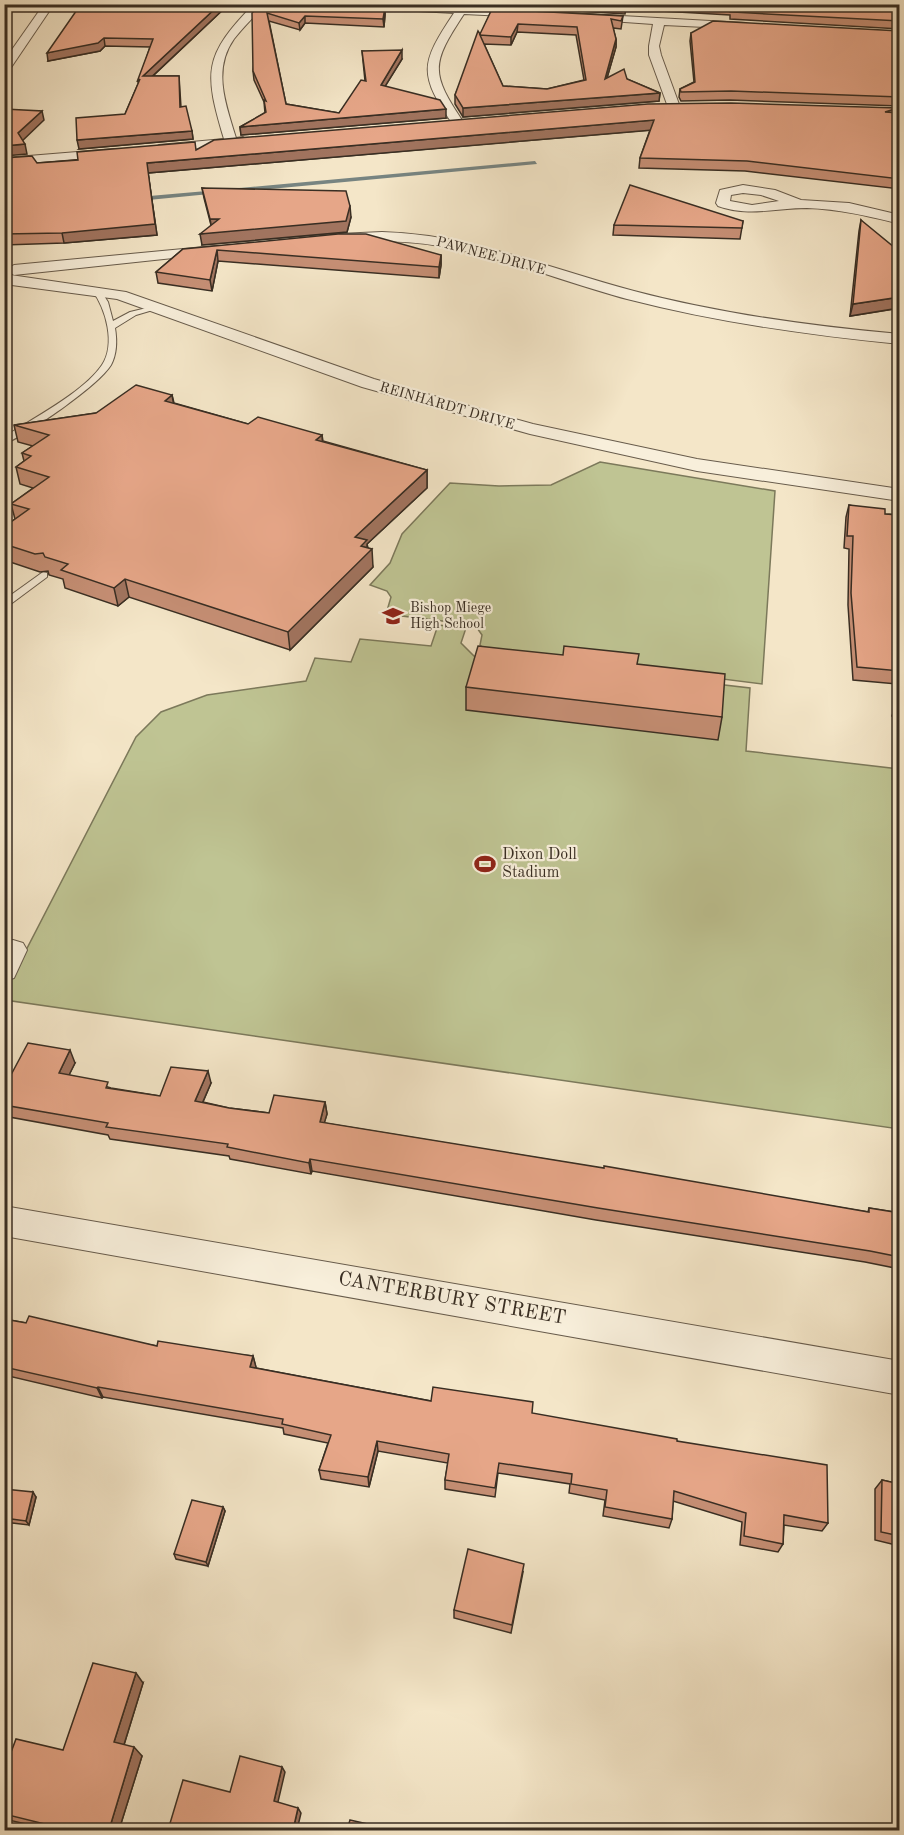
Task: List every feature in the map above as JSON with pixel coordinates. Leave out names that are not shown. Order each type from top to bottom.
[{"type":"street","points":[[4,70],[9,58],[49,4]]},
{"type":"street","points":[[231,142],[216,93],[216,66],[229,37],[260,4]]},
{"type":"street","points":[[347,4],[543,15]]},
{"type":"street","points":[[458,123],[438,96],[431,71],[433,58],[439,45],[461,11]]},
{"type":"street","points":[[578,17],[762,27]]},
{"type":"street","points":[[656,107],[679,106],[655,55],[654,46],[659,21]]},
{"type":"street","points":[[148,150],[255,140]]},
{"type":"street","points":[[4,162],[124,152]]},
{"type":"street","points":[[796,203],[865,211],[900,220]]},
{"type":"street","name":"PAWNEE DRIVE","points":[[328,239],[391,237],[442,242],[571,279],[692,309],[808,329],[900,339]]},
{"type":"street","points":[[4,271],[227,249]]},
{"type":"street","points":[[96,290],[92,281],[96,272],[106,261]]},
{"type":"street","name":"REINHARDT DRIVE","points":[[4,279],[120,295],[368,383],[530,429],[697,465],[900,495]]},
{"type":"street","name":"CANTERBURY STREET","points":[[4,1221],[900,1378]]},
{"type":"lane","points":[[4,441],[99,376],[111,354],[111,327],[106,302],[96,290]]},
{"type":"lane","points":[[111,327],[124,316],[159,307]]},
{"type":"lane","points":[[4,606],[43,575]]},
{"type":"green space","points":[[600,462],[775,491],[762,684],[484,649],[480,645],[482,635],[475,625],[386,614],[391,597],[387,591],[370,585],[390,563],[402,534],[450,483],[499,486],[551,485]]},
{"type":"green space","name":"Dixon Doll Stadium","points":[[438,625],[466,628],[461,643],[474,656],[750,688],[746,751],[899,769],[899,1129],[5,1000],[5,991],[136,737],[161,712],[207,695],[306,681],[315,658],[351,662],[360,639],[431,646]]},
{"type":"building","points":[[4,4],[11,4],[4,12]]},
{"type":"building","points":[[81,4],[220,4],[143,76],[179,76],[180,107],[186,106],[192,131],[77,140],[76,118],[125,114],[140,79],[137,82],[153,39],[104,38],[98,43],[47,53]]},
{"type":"building","points":[[260,4],[374,4],[385,8],[383,19],[305,16],[299,23],[267,13],[286,104],[339,113],[361,80],[366,81],[362,51],[402,50],[381,85],[440,100],[446,109],[240,127],[266,112],[264,100],[266,101],[253,71],[252,13]]},
{"type":"building","points":[[599,4],[626,4],[626,6]]},
{"type":"building","points":[[677,4],[900,4],[900,21],[731,12],[738,8]]},
{"type":"building","points":[[492,9],[623,16],[621,21],[611,19],[616,39],[605,79],[624,69],[627,79],[660,93],[463,108],[455,95],[478,31],[480,34]],"holes":[[[518,24],[577,27],[586,80],[547,89],[503,86],[480,35],[511,37]]]},
{"type":"building","points":[[713,21],[900,31],[900,97],[731,91],[681,92],[680,89],[695,82],[691,33]]},
{"type":"building","points":[[731,103],[898,108],[885,112],[900,113],[900,179],[747,161],[640,158],[654,120],[147,163],[155,224],[62,233],[4,234],[4,158],[32,156],[37,163],[78,160],[77,152],[195,142],[196,150],[214,140],[648,104]]},
{"type":"building","points":[[4,109],[42,111],[18,133],[25,144],[4,146]]},
{"type":"building","points":[[630,185],[743,221],[742,228],[614,225]]},
{"type":"building","points":[[202,188],[346,191],[350,206],[346,221],[200,234],[219,219],[210,219]]},
{"type":"building","points":[[861,220],[895,248],[900,277],[900,297],[853,304]]},
{"type":"building","points":[[338,234],[366,234],[441,255],[439,267],[217,250],[210,280],[156,272],[183,249]]},
{"type":"building","points":[[136,385],[172,395],[165,401],[248,424],[258,417],[322,435],[316,440],[427,470],[355,537],[367,540],[361,546],[372,549],[288,632],[125,579],[114,588],[61,570],[68,564],[45,557],[43,553],[35,554],[4,544],[4,527],[29,509],[11,504],[49,477],[16,467],[31,456],[22,453],[49,435],[14,425],[96,413]]},
{"type":"building","points":[[849,505],[885,509],[885,514],[900,515],[900,601],[893,601],[900,671],[857,667],[851,593],[853,536],[847,536]]},
{"type":"building","points":[[478,646],[563,655],[564,646],[639,654],[637,664],[725,674],[722,717],[466,687]]},
{"type":"building","points":[[28,1043],[70,1050],[59,1073],[108,1082],[106,1088],[160,1096],[171,1067],[208,1071],[195,1101],[269,1113],[274,1095],[325,1102],[320,1122],[604,1168],[604,1166],[869,1212],[869,1208],[900,1213],[900,1257],[310,1159],[309,1163],[227,1147],[228,1144],[106,1127],[108,1123],[4,1105],[4,1088]]},
{"type":"building","points":[[29,1316],[157,1346],[158,1341],[253,1356],[250,1367],[431,1401],[433,1387],[533,1402],[532,1413],[677,1439],[677,1441],[827,1465],[828,1523],[784,1515],[783,1544],[744,1536],[746,1513],[674,1491],[672,1519],[605,1507],[607,1490],[571,1484],[572,1474],[499,1463],[495,1488],[445,1480],[449,1454],[377,1441],[368,1477],[319,1470],[331,1435],[282,1424],[283,1419],[97,1388],[4,1367],[4,1319],[26,1323]]},
{"type":"building","points":[[882,1480],[900,1484],[900,1536],[881,1532]]},
{"type":"building","points":[[4,1489],[33,1492],[26,1521],[4,1518]]},
{"type":"building","points":[[192,1500],[223,1507],[206,1562],[174,1554]]},
{"type":"building","points":[[468,1549],[524,1564],[512,1625],[454,1610]]},
{"type":"building","points":[[93,1663],[136,1673],[114,1742],[134,1747],[109,1830],[69,1830],[4,1814],[4,1771],[16,1739],[63,1750]]},
{"type":"building","points":[[240,1756],[282,1767],[274,1801],[298,1808],[293,1830],[168,1830],[183,1780],[230,1792]]},
{"type":"building","points":[[350,1820],[394,1830],[347,1830]]},
{"type":"waterway","points":[[239,190],[535,163]]},
{"type":"waterway","points":[[138,199],[218,192]]},
{"type":"place","name":"Bishop Miege High School","points":[[393,616]]},
{"type":"place","name":"Dixon Doll Stadium","points":[[485,864]]}]
